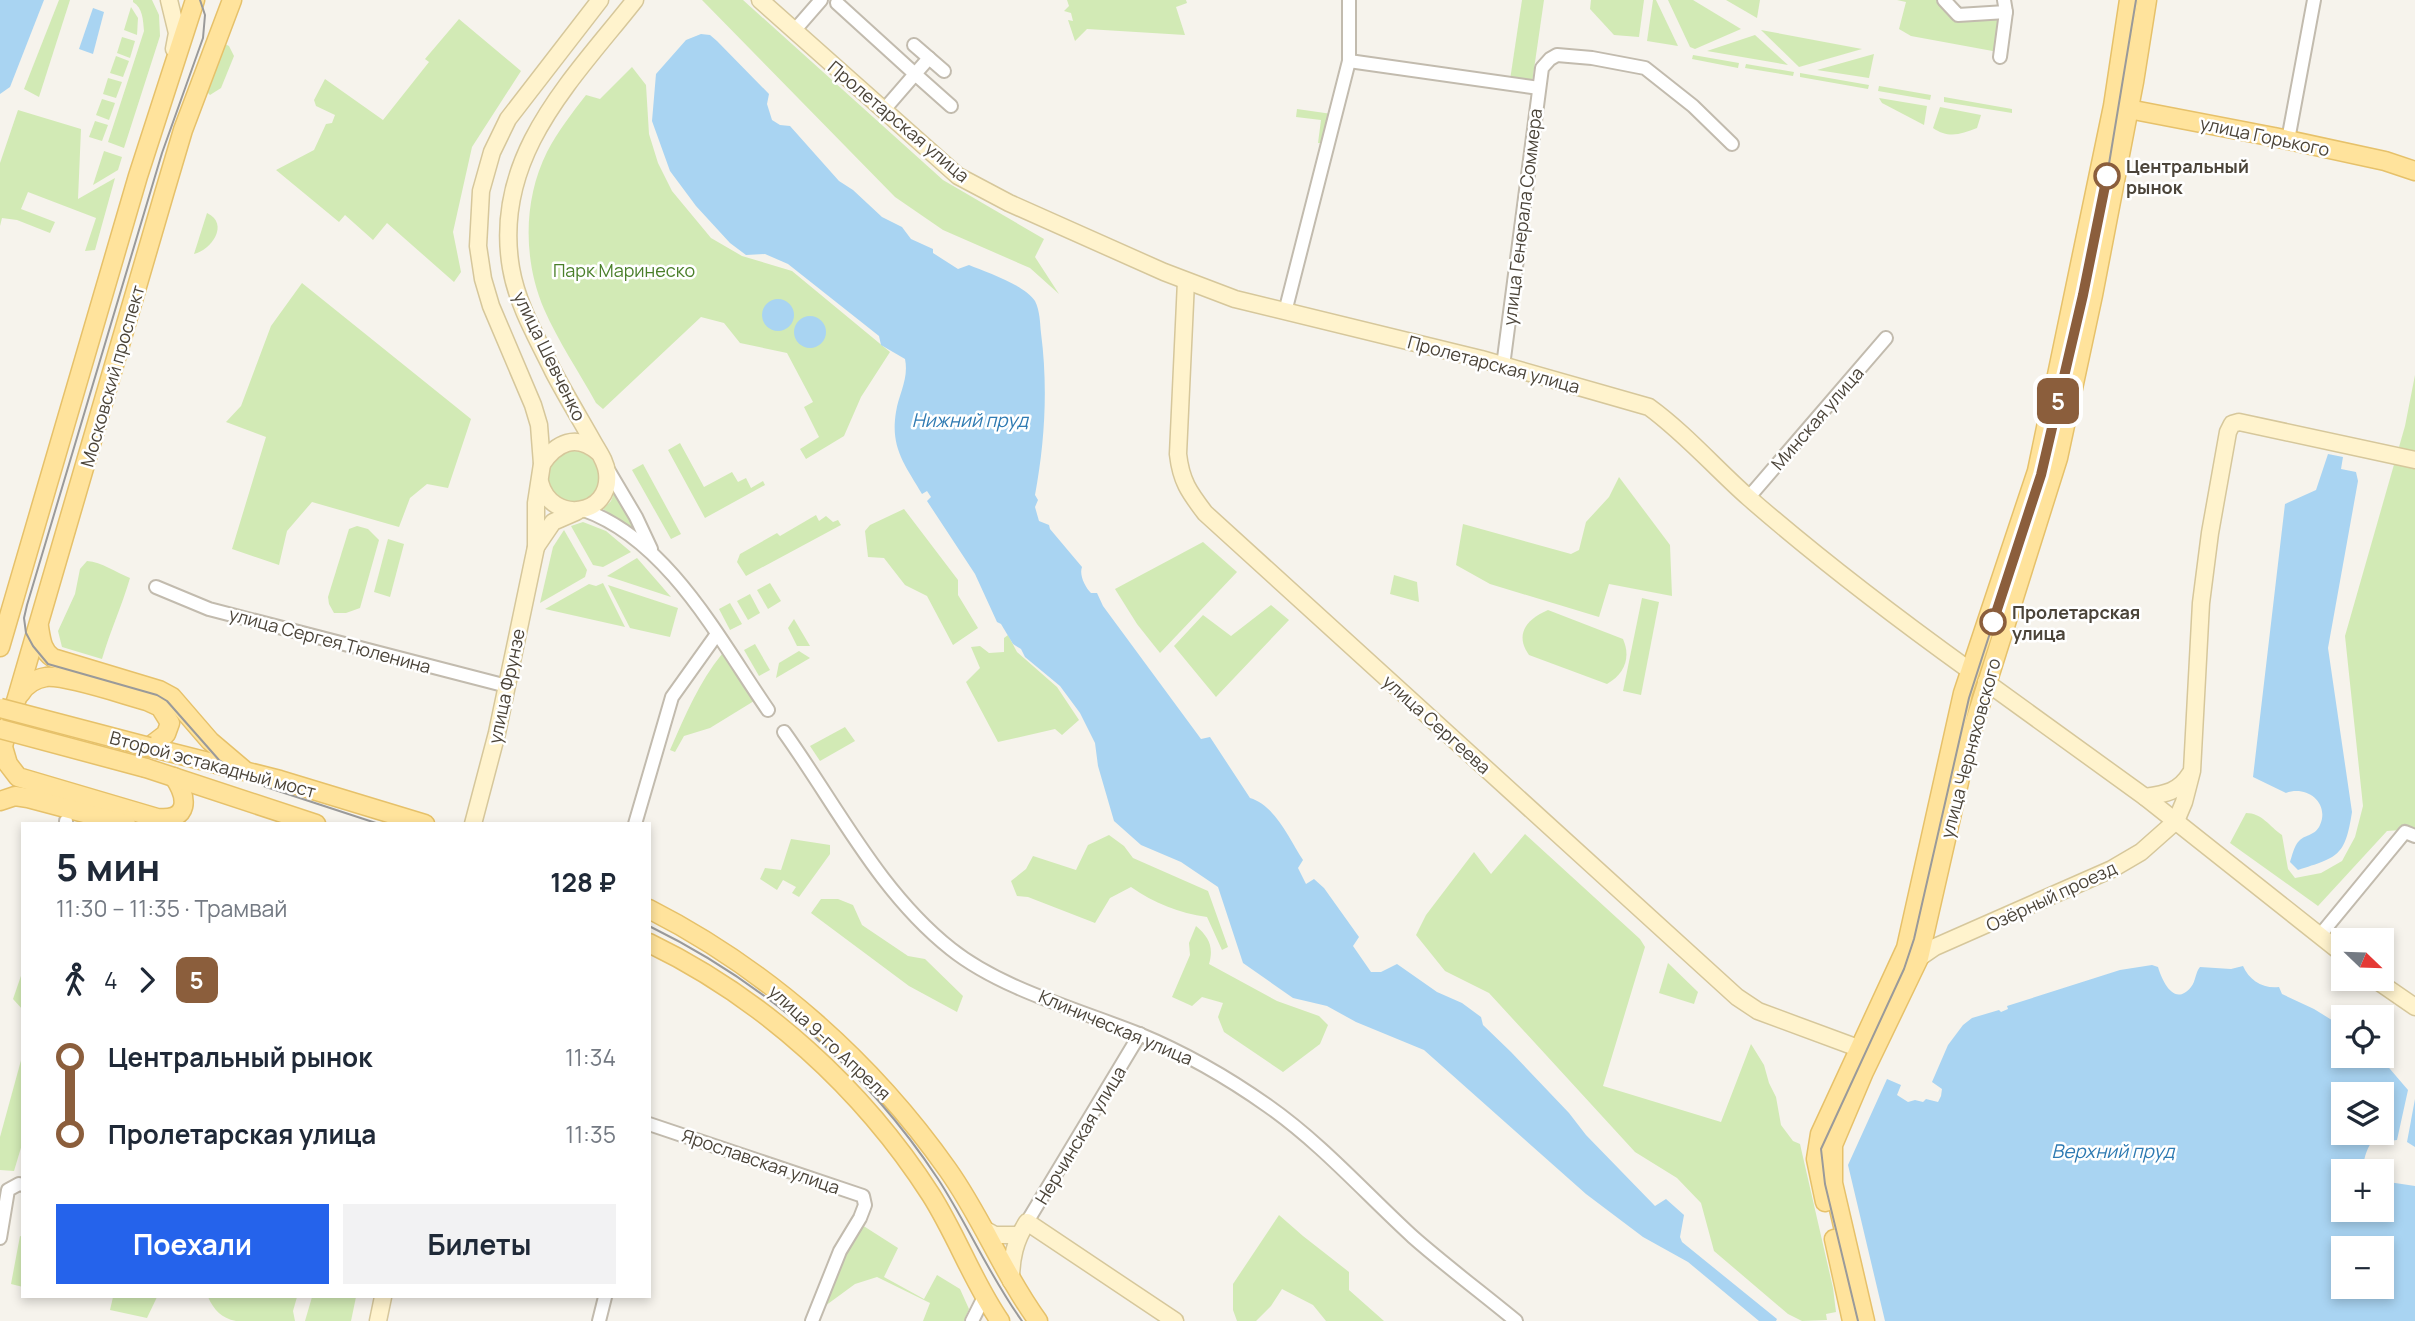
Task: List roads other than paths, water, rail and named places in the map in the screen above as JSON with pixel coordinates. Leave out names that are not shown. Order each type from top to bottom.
[{"type":"main road","points":[[169,0],[177,33],[172,66]]},
{"type":"main road","name":"Московский проспект","points":[[0,646],[172,66],[195,0]]},
{"type":"main road","name":"Московский проспект","points":[[1,751],[183,130],[232,0]]},
{"type":"main road","name":"улица Шевченко","points":[[540,472],[539,425],[491,306],[483,279],[478,246],[481,191],[492,152],[508,119],[600,0]]},
{"type":"main road","name":"улица Шевченко","points":[[603,461],[554,373],[518,297],[508,243],[511,198],[521,163],[540,122],[635,0]]},
{"type":"main road","name":"Пролетарская улица","points":[[760,0],[958,176],[977,187],[1186,281],[1235,299],[1503,366],[1649,407],[1667,420],[1749,497],[1861,589],[2145,797],[2175,825],[2331,943]]},
{"type":"main road","name":"улица Черняховского","points":[[1852,1321],[1816,1150],[1820,1134],[1919,958],[1967,747],[2046,502],[2068,415],[2122,102],[2129,0]]},
{"type":"main road","name":"улица Черняховского","points":[[1866,1321],[1833,1183],[1831,1155],[1866,1050],[1908,942],[1944,771],[1969,670],[2037,471],[2147,0]]},
{"type":"main road","points":[[582,22],[604,40]]},
{"type":"main road","name":"улица Горького","points":[[2122,102],[2289,135],[2380,149],[2415,160]]},
{"type":"main road","name":"улица Горького","points":[[2289,135],[2415,171]]},
{"type":"main road","name":"улица Сергеева","points":[[1186,281],[1178,454],[1180,474],[1188,491],[1205,513],[1737,997],[1758,1011],[1866,1050]]},
{"type":"main road","points":[[2175,825],[2192,771],[2199,622],[2210,533],[2228,432],[2236,423],[2254,425],[2415,460]]},
{"type":"main road","name":"улица Шевченко","points":[[540,472],[551,450],[570,442],[586,444],[603,461]]},
{"type":"main road","points":[[540,472],[542,491],[551,503],[562,509],[581,510],[601,498],[606,489],[603,461]]},
{"type":"main road","name":"улица Фрунзе","points":[[474,822],[497,733],[536,547],[536,503],[540,472]]},
{"type":"main road","points":[[50,477],[80,485]]},
{"type":"main road","name":"улица Фрунзе","points":[[536,547],[553,522],[581,510]]},
{"type":"main road","points":[[2005,563],[2024,570]]},
{"type":"main road","points":[[0,615],[15,596]]},
{"type":"main road","points":[[38,627],[47,654],[54,658],[135,681],[172,697],[210,741],[246,771]]},
{"type":"main road","points":[[19,694],[27,684],[47,677],[147,701],[160,707],[170,723],[166,734],[149,747]]},
{"type":"main road","name":"Второй эстакадный мост","points":[[0,708],[246,771],[418,822]]},
{"type":"main road","name":"Второй эстакадный мост","points":[[0,729],[146,768],[310,822]]},
{"type":"main road","points":[[1,751],[18,777],[157,818],[178,816],[183,808],[180,787],[174,777]]},
{"type":"main road","points":[[2145,797],[2173,792],[2183,785],[2192,771]]},
{"type":"main road","points":[[0,801],[15,796],[28,798],[118,822]]},
{"type":"main road","name":"Озёрный проезд","points":[[1919,958],[1935,947],[2112,869],[2141,852],[2175,825]]},
{"type":"main road","name":"улица 9-го Апреля","points":[[651,910],[715,945],[747,967],[794,1004],[883,1089],[939,1157],[965,1196],[1011,1281],[1038,1321]]},
{"type":"main road","name":"улица 9-го Апреля","points":[[651,944],[746,1001],[792,1037],[858,1101],[886,1133],[929,1193],[1000,1320]]},
{"type":"main road","points":[[2392,991],[2415,1007]]},
{"type":"main road","points":[[984,1229],[1005,1236],[1023,1228]]},
{"type":"main road","points":[[1011,1281],[1013,1254],[1023,1228]]},
{"type":"main road","points":[[1023,1228],[1175,1321]]},
{"type":"main road","points":[[378,1321],[383,1298]]},
{"type":"street","points":[[794,30],[821,0]]},
{"type":"street","points":[[1285,312],[1349,61],[1349,0]]},
{"type":"street","points":[[1944,0],[1958,15],[2005,6],[2000,57]]},
{"type":"street","points":[[2289,135],[2314,0]]},
{"type":"street","points":[[837,4],[951,106]]},
{"type":"street","points":[[914,45],[944,71]]},
{"type":"street","name":"улица Генерала Соммера","points":[[1503,366],[1542,68],[1550,59],[1557,55],[1645,68],[1693,106],[1732,144]]},
{"type":"street","points":[[883,111],[929,58]]},
{"type":"street","points":[[1349,61],[1539,88]]},
{"type":"street","name":"Минская улица","points":[[1749,497],[1886,338]]},
{"type":"street","points":[[603,461],[636,517],[653,553],[717,634],[768,710]]},
{"type":"street","points":[[581,510],[611,521],[653,553]]},
{"type":"street","name":"улица Сергея Тюленина","points":[[156,587],[209,609],[507,686]]},
{"type":"street","points":[[636,822],[672,697],[717,634]]},
{"type":"street","name":"Клиническая улица","points":[[784,732],[856,842],[916,918],[952,950],[981,969],[1015,985],[1185,1054],[1268,1106],[1325,1152],[1414,1238],[1516,1321]]},
{"type":"street","points":[[2321,934],[2405,832],[2415,835]]},
{"type":"street","name":"Нерчинская улица","points":[[1023,1228],[1140,1034]]},
{"type":"street","name":"Ярославская улица","points":[[651,1125],[863,1196],[865,1205],[860,1218],[840,1251],[812,1321]]},
{"type":"street","points":[[0,1238],[8,1190],[21,1184]]},
{"type":"street","points":[[973,1321],[985,1295]]},
{"type":"street","points":[[599,1321],[604,1298]]},
{"type":"street","points":[[973,1321],[990,1317],[1000,1320]]},
{"type":"water","points":[[0,0],[44,0],[10,87],[0,94]]},
{"type":"water","points":[[93,8],[104,12],[93,54],[79,49]]},
{"type":"water","name":"Нижний пруд","points":[[701,34],[710,35],[717,41],[769,94],[767,104],[772,120],[780,125],[790,126],[839,181],[882,217],[902,227],[911,239],[933,249],[933,253],[958,269],[969,265],[995,275],[1014,284],[1035,301],[1040,321],[1045,394],[1035,495],[1038,500],[1035,507],[1039,521],[1049,525],[1082,567],[1082,577],[1087,588],[1091,593],[1097,593],[1103,606],[1201,739],[1210,737],[1250,798],[1267,808],[1281,824],[1303,860],[1298,868],[1306,884],[1314,879],[1324,888],[1359,937],[1353,946],[1371,972],[1381,972],[1397,964],[1437,992],[1462,1003],[1481,1017],[1483,1025],[1655,1206],[1666,1199],[1684,1215],[1680,1237],[1682,1242],[1777,1319],[1776,1321],[1759,1321],[1688,1262],[1643,1237],[1586,1194],[1424,1050],[1356,1022],[1327,1006],[1293,998],[1243,963],[1218,887],[1181,862],[1141,845],[1114,821],[1098,766],[1095,743],[1080,713],[1060,686],[1025,657],[997,622],[975,574],[927,501],[931,497],[927,491],[922,494],[900,456],[895,425],[897,405],[905,380],[905,359],[881,345],[879,336],[788,264],[765,254],[746,255],[730,243],[696,206],[670,171],[652,121],[656,74],[686,40]]},
{"type":"water","points":[[778,299],[789,304],[794,315],[789,326],[778,331],[767,326],[762,315],[767,304]]},
{"type":"water","points":[[810,316],[822,320],[826,332],[822,344],[810,348],[798,344],[794,332],[798,320]]},
{"type":"water","points":[[2328,454],[2343,457],[2341,469],[2356,472],[2358,481],[2328,648],[2352,812],[2346,838],[2337,853],[2322,862],[2298,870],[2290,862],[2292,854],[2299,841],[2316,831],[2320,825],[2322,809],[2314,797],[2308,794],[2301,791],[2286,793],[2253,777],[2285,504],[2316,490]]},
{"type":"water","name":"Верхний пруд","points":[[2152,965],[2158,967],[2170,990],[2179,995],[2191,987],[2200,967],[2231,969],[2243,966],[2257,982],[2267,987],[2279,987],[2282,994],[2331,1020],[2331,1068],[2389,1068],[2408,1090],[2397,1140],[2394,1140],[2394,1082],[2331,1082],[2331,1145],[2370,1145],[2365,1159],[2331,1159],[2331,1222],[2394,1222],[2394,1183],[2415,1186],[2415,1321],[1885,1321],[1848,1165],[1887,1079],[1901,1085],[1897,1095],[1908,1102],[1923,1102],[1926,1099],[1938,1102],[1942,1089],[1932,1082],[1948,1045],[1972,1018],[1999,1010],[2001,1012],[2008,1009],[2007,1006],[2120,970]]},
{"type":"water","points":[[2415,1099],[2415,1147],[2407,1142]]},
{"type":"tram line","points":[[200,0],[205,15],[203,38],[162,153],[27,605],[24,618],[26,633],[48,664],[157,695],[167,701],[219,760],[245,778],[373,822]]},
{"type":"tram line","points":[[1858,1321],[1825,1184],[1821,1149],[1904,969],[1914,939],[1969,698],[2041,475],[2107,176],[2136,0]]},
{"type":"tram line","name":"5","points":[[1993,622],[2041,475],[2083,295],[2107,176]]},
{"type":"tram line","points":[[651,927],[734,974],[773,1003],[811,1033],[879,1102],[910,1139],[938,1179],[1022,1321]]},
{"type":"place","name":"Центральный рынок","points":[[2107,176]]},
{"type":"place","name":"Пролетарская улица","points":[[1993,622]]},
{"type":"park label","name":"Парк Маринеско","points":[[624,270]]}]
